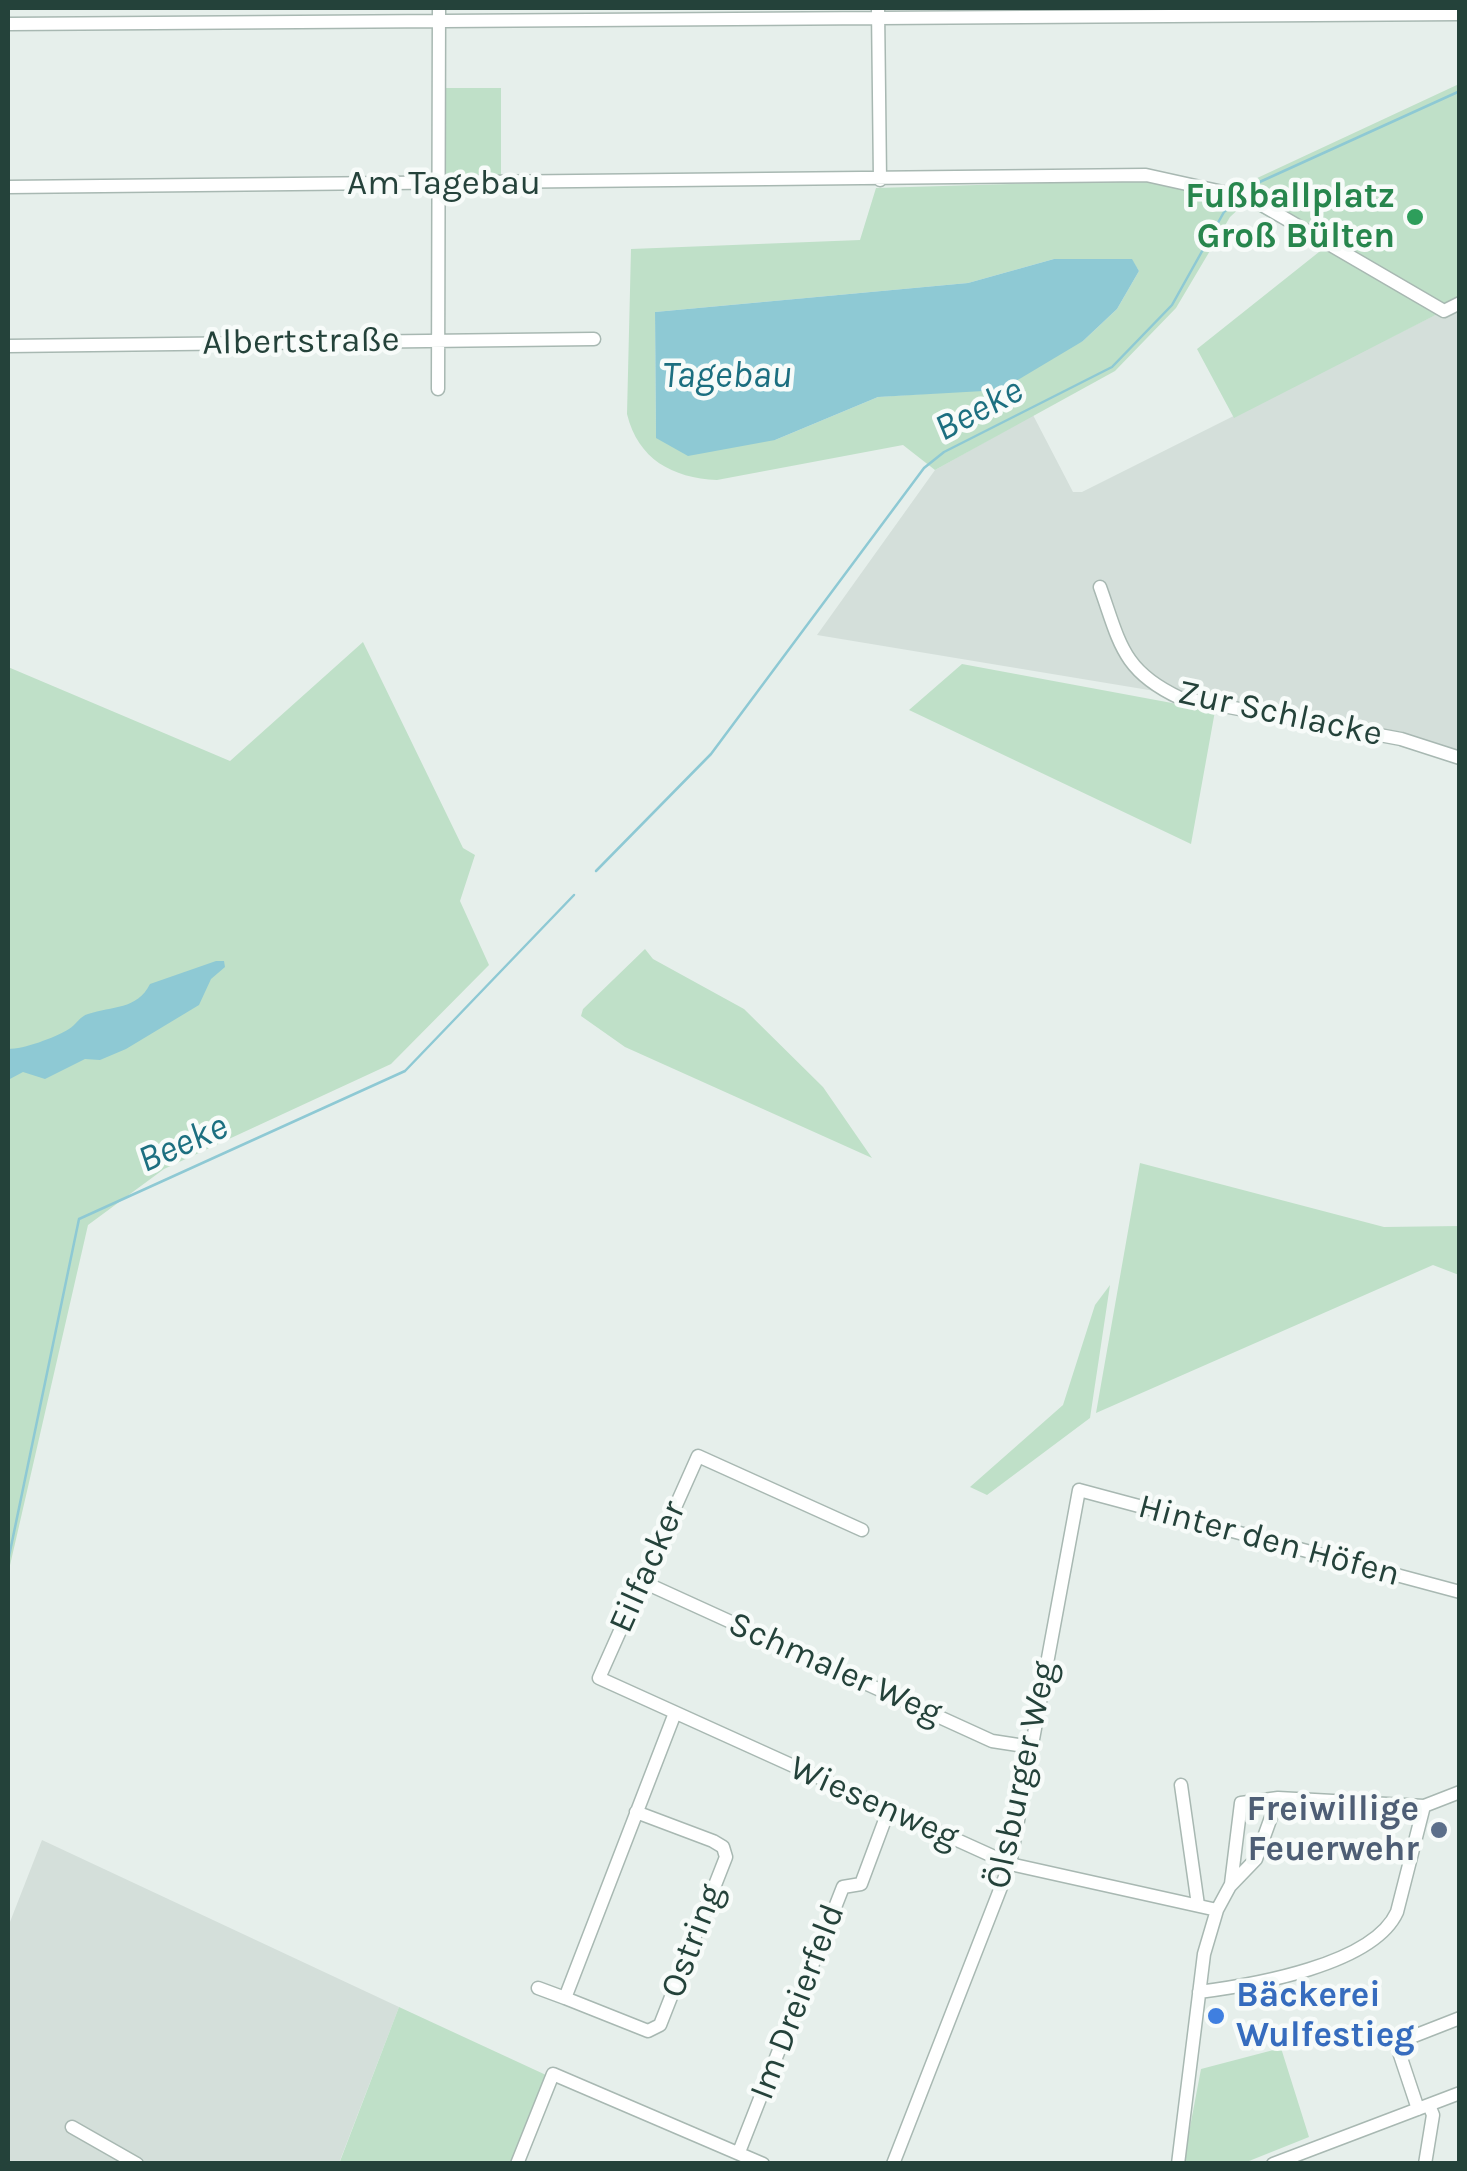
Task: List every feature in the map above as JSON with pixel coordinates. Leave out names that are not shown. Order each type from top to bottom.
[{"type":"street","points":[[878,13],[880,180]]},
{"type":"street","points":[[8,24],[440,14],[1460,14]]},
{"type":"street","points":[[438,390],[440,14]]},
{"type":"street","name":"Am Tagebau","points":[[8,187],[1146,174],[1250,198],[1444,311],[1460,304]]},
{"type":"street","name":"Albertstraße","points":[[8,346],[594,340]]},
{"type":"street","name":"Zur Schlacke","points":[[1100,587],[1117,642],[1146,682],[1180,698],[1401,739],[1460,758]]},
{"type":"street","name":"Eilfacker","points":[[599,1678],[698,1456],[862,1530]]},
{"type":"street","name":"Hinter den Höfen","points":[[1078,1490],[1460,1592]]},
{"type":"street","name":"Ölsburger Weg","points":[[893,2164],[1010,1864],[1078,1490]]},
{"type":"street","name":"Schmaler Weg","points":[[641,1581],[992,1740],[1031,1748]]},
{"type":"street","name":"Wiesenweg","points":[[599,1678],[1010,1864],[1217,1910]]},
{"type":"street","points":[[565,1998],[675,1713]]},
{"type":"street","points":[[1180,1785],[1192,1842],[1198,1905]]},
{"type":"street","points":[[1230,1886],[1242,1803],[1278,1798],[1424,1806],[1460,1792]]},
{"type":"street","points":[[1178,2164],[1204,1954],[1217,1910],[1230,1886],[1256,1859],[1278,1798]]},
{"type":"street","points":[[1199,1992],[1246,1986],[1303,1970],[1376,1941],[1390,1928],[1397,1912],[1424,1806]]},
{"type":"street","name":"Im Dreierfeld","points":[[739,2152],[843,1887],[861,1884],[889,1809]]},
{"type":"street","name":"Ostring","points":[[538,1988],[655,2030],[726,1857],[723,1847],[713,1841],[636,1812]]},
{"type":"street","points":[[1425,2164],[1432,2128],[1396,2044],[1460,2018]]},
{"type":"street","points":[[518,2164],[553,2074],[764,2164]]},
{"type":"street","points":[[1273,2164],[1460,2092]]},
{"type":"street","points":[[72,2126],[137,2164]]},
{"type":"shaded area","points":[[1459,303],[1459,751],[1402,732],[817,635],[935,470],[1033,415],[1073,492],[1082,492]]},
{"type":"shaded area","points":[[42,1840],[399,2007],[339,2163],[8,2163],[8,1927]]},
{"type":"green space","points":[[1459,84],[1459,303],[1234,418],[1197,349],[1324,248],[1244,204],[1230,217],[1176,308],[1115,371],[935,470],[903,445],[717,480],[701,478],[659,463],[632,430],[627,414],[631,249],[860,240],[876,188],[1145,180],[1225,193]],"holes":[[[1054,259],[1131,259],[1139,271],[1117,309],[1083,341],[937,393],[878,397],[775,440],[656,437],[655,312],[968,283]]]},
{"type":"green space","points":[[441,88],[501,88],[501,175],[441,176]]},
{"type":"green space","points":[[363,642],[463,848],[475,855],[460,901],[489,965],[391,1064],[164,1169],[88,1225],[8,1574],[8,667],[230,761]]},
{"type":"green space","points":[[962,664],[1215,711],[1191,844],[909,710]]},
{"type":"green space","points":[[645,949],[653,959],[744,1009],[823,1087],[872,1158],[625,1047],[581,1016],[583,1009]]},
{"type":"green space","points":[[1140,1163],[1384,1227],[1459,1226],[1459,1275],[1433,1265],[1096,1413]]},
{"type":"green space","points":[[1110,1285],[1090,1418],[987,1495],[970,1487],[1063,1405],[1095,1305]]},
{"type":"green space","points":[[399,2007],[546,2075],[510,2163],[339,2164]]},
{"type":"green space","points":[[1281,2048],[1309,2137],[1244,2163],[1183,2164],[1201,2069]]},
{"type":"water","name":"Tagebau","points":[[1054,259],[1132,259],[1139,271],[1117,309],[1083,341],[1001,390],[878,397],[775,440],[688,456],[656,438],[655,312],[968,283]]},
{"type":"water","points":[[224,961],[225,967],[211,979],[199,1005],[126,1049],[100,1060],[85,1059],[45,1079],[23,1072],[8,1080],[8,1049],[55,1036],[85,1015],[131,1003],[150,984]]},
{"type":"waterway","name":"Beeke","points":[[1244,193],[1253,185],[1460,91]]},
{"type":"waterway","name":"Beeke","points":[[596,871],[711,754],[924,468],[944,452],[1112,367],[1172,305],[1224,212],[1235,202]]},
{"type":"waterway","name":"Beeke","points":[[8,1561],[79,1219],[405,1071],[574,895]]},
{"type":"place","name":"Fußballplatz Groß Bülten","points":[[1415,217]]},
{"type":"place","name":"Freiwillige Feuerwehr","points":[[1439,1830]]},
{"type":"place","name":"Bäckerei Wulfestieg","points":[[1216,2016]]}]
